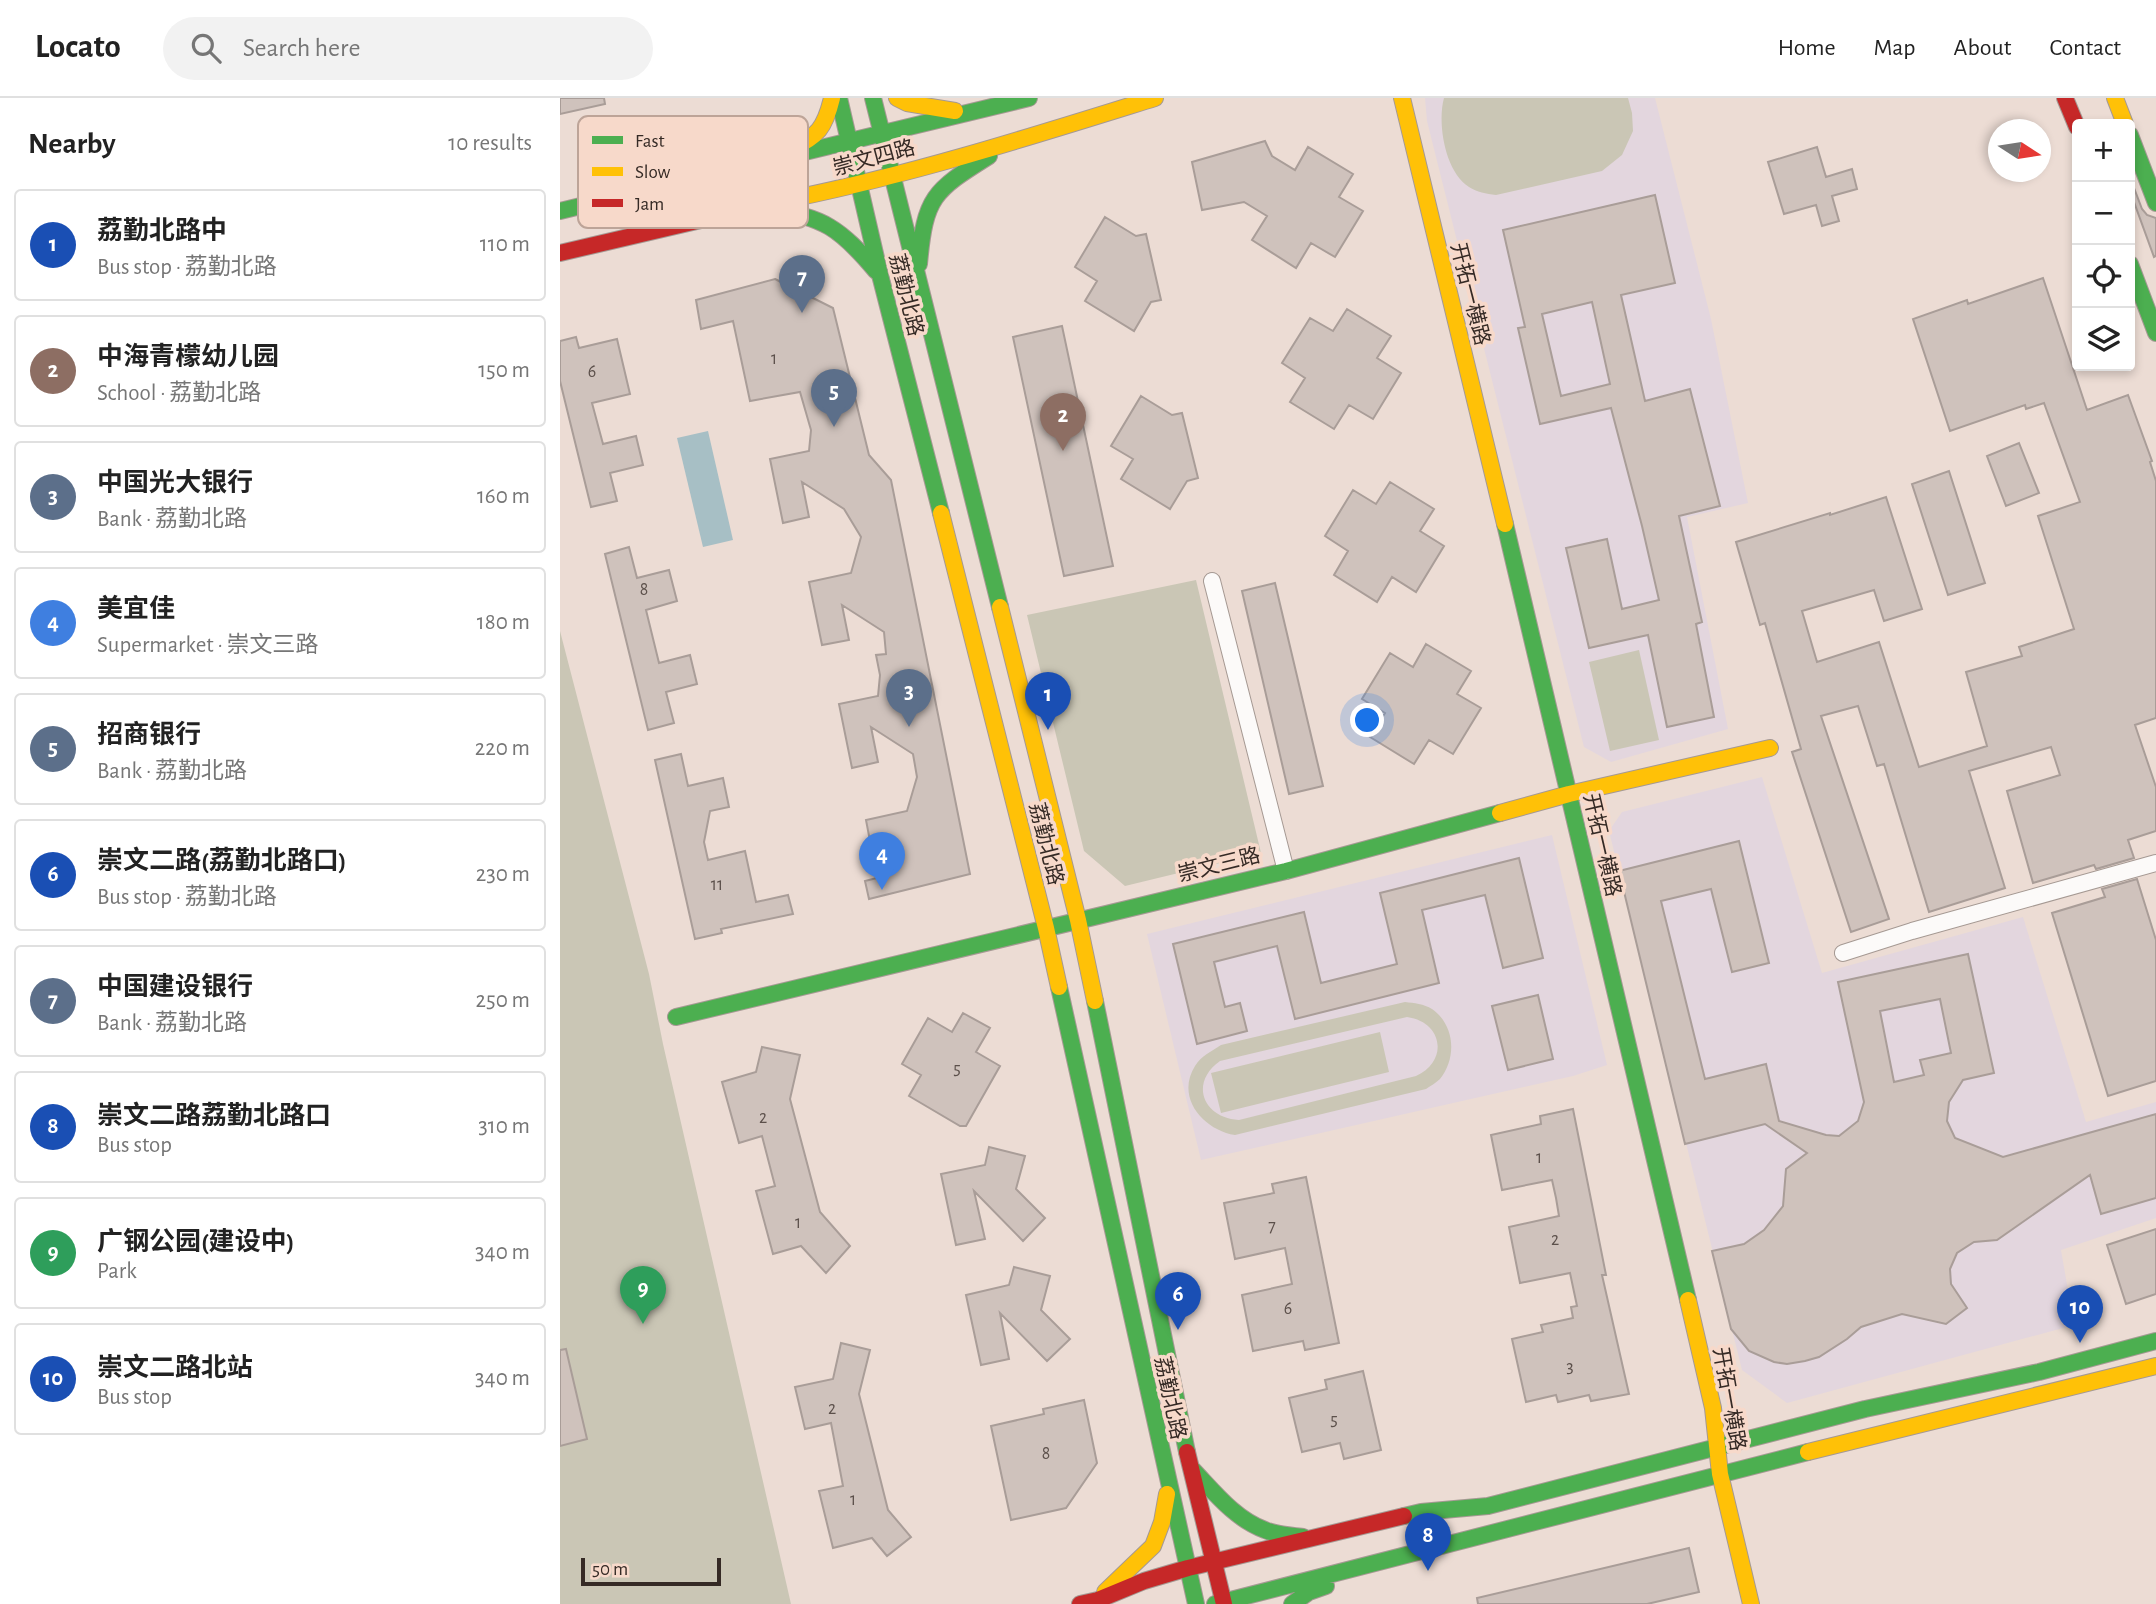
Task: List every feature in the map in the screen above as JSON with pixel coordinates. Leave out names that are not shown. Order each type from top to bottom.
[{"type":"main road","points":[[808,140],[823,128],[832,98]]},
{"type":"main road","name":"荔勤北路","points":[[839,98],[900,358],[1045,928],[1196,1604]]},
{"type":"main road","name":"荔勤北路","points":[[873,98],[1078,920],[1190,1467],[1221,1603]]},
{"type":"main road","points":[[897,98],[930,108],[972,113]]},
{"type":"main road","name":"崇文四路","points":[[808,195],[1009,143],[1155,98]]},
{"type":"main road","name":"开拓一横路","points":[[1402,98],[1713,1408],[1720,1474],[1751,1604]]},
{"type":"main road","points":[[2065,98],[2074,119]]},
{"type":"main road","points":[[2115,98],[2123,119]]},
{"type":"main road","points":[[1028,99],[1018,117],[1023,130],[1037,135]]},
{"type":"main road","name":"崇文四路","points":[[808,153],[1028,99]]},
{"type":"main road","points":[[918,281],[924,226],[933,198],[950,181],[1009,143]]},
{"type":"main road","points":[[2135,148],[2156,202]]},
{"type":"main road","name":"崇文四路","points":[[560,211],[578,207]]},
{"type":"main road","points":[[808,215],[836,229],[859,250],[880,275]]},
{"type":"main road","name":"崇文四路","points":[[560,253],[666,228]]},
{"type":"main road","points":[[2135,277],[2156,333]]},
{"type":"main road","points":[[900,358],[908,346],[920,343],[936,351]]},
{"type":"main road","name":"崇文三路","points":[[676,1017],[1286,871],[1569,794],[1770,748]]},
{"type":"main road","points":[[1080,1604],[1188,1568],[1309,1538],[1421,1512],[1488,1506],[1865,1409],[2039,1372],[2156,1341]]},
{"type":"main road","points":[[1221,1603],[1412,1541],[1720,1474],[2156,1366]]},
{"type":"main road","points":[[1190,1467],[1229,1507],[1248,1522],[1267,1531],[1309,1538]]},
{"type":"main road","points":[[1098,1600],[1153,1546],[1162,1522],[1169,1488]]},
{"type":"main road","points":[[1292,1604],[1309,1592],[1412,1541],[1421,1512]]},
{"type":"street","points":[[1212,581],[1286,871]]},
{"type":"street","points":[[1843,953],[2156,863]]},
{"type":"shaded area","points":[[1425,98],[1655,98],[1711,319],[1748,503],[1687,517],[1728,729],[1611,762],[1584,747],[1427,121]]},
{"type":"shaded area","points":[[1444,98],[1628,98],[1633,131],[1622,155],[1602,171],[1496,195],[1489,194],[1469,187],[1454,170],[1443,133]]},
{"type":"shaded area","points":[[1196,580],[1261,853],[1125,886],[1084,851],[1027,615]]},
{"type":"shaded area","points":[[560,631],[649,974],[791,1604],[560,1604]]},
{"type":"shaded area","points":[[1639,650],[1659,740],[1610,751],[1589,662]]},
{"type":"shaded area","points":[[1762,777],[1822,973],[2023,917],[2086,1122],[2156,1102],[2156,1218],[2061,1250],[2074,1325],[1787,1403],[1742,1370],[1609,831],[1622,812]]},
{"type":"shaded area","points":[[1552,835],[1607,1065],[1573,1076],[1201,1160],[1147,934]]},
{"type":"shaded area","points":[[1405,1002],[1426,1006],[1440,1016],[1449,1033],[1451,1052],[1440,1079],[1426,1089],[1235,1135],[1213,1127],[1203,1119],[1196,1111],[1188,1090],[1197,1062],[1221,1045]],"holes":[[[1407,1017],[1419,1020],[1434,1034],[1437,1052],[1434,1061],[1416,1076],[1239,1120],[1216,1113],[1204,1098],[1205,1079],[1220,1061]]]},
{"type":"shaded area","points":[[1380,1032],[1389,1072],[1221,1113],[1211,1073]]},
{"type":"water","points":[[708,431],[733,540],[703,547],[677,438]]},
{"type":"building","points":[[560,98],[604,98],[605,104],[560,114]]},
{"type":"building","points":[[1265,141],[1272,156],[1295,170],[1308,147],[1353,174],[1339,197],[1363,211],[1335,257],[1311,243],[1296,268],[1252,240],[1267,216],[1244,202],[1202,210],[1192,162]]},
{"type":"building","points":[[1817,147],[1826,177],[1852,169],[1857,189],[1832,196],[1839,221],[1822,226],[1816,205],[1784,214],[1768,162]]},
{"type":"building","points":[[2135,191],[2142,209],[2147,215],[2156,218],[2154,257],[2135,205]]},
{"type":"building","points":[[1655,195],[1675,283],[1621,295],[1645,401],[1690,389],[1720,506],[1679,516],[1702,622],[1696,624],[1714,717],[1667,727],[1648,635],[1589,648],[1566,548],[1607,539],[1622,609],[1659,600],[1611,408],[1540,424],[1518,328],[1525,327],[1503,230]],"holes":[[[1592,302],[1610,384],[1561,396],[1542,314]]]},
{"type":"building","points":[[1105,217],[1136,236],[1146,234],[1161,300],[1151,302],[1134,331],[1085,301],[1097,281],[1075,267]]},
{"type":"building","points":[[2043,278],[2087,410],[2128,395],[2152,461],[2150,462],[2156,481],[2156,718],[2135,725],[2156,787],[2156,831],[2128,840],[2134,858],[2096,869],[2094,865],[2033,883],[2007,791],[2060,775],[2051,747],[1969,771],[2005,888],[1929,912],[1884,764],[1877,766],[1858,706],[1821,716],[1889,919],[1851,932],[1792,752],[1801,749],[1765,623],[1760,625],[1736,542],[1886,497],[1922,609],[1884,621],[1874,590],[1802,611],[1817,662],[1879,642],[1919,767],[1987,746],[1966,672],[2022,656],[2019,647],[2074,629],[2038,516],[2080,502],[2044,403],[2026,409],[2025,405],[1950,431],[1913,319],[1967,300],[1968,304]]},
{"type":"building","points":[[775,279],[833,308],[869,455],[891,480],[970,874],[869,899],[865,881],[877,878],[866,820],[907,811],[917,777],[913,754],[871,727],[878,762],[852,768],[839,704],[878,696],[880,675],[876,655],[886,654],[884,632],[842,605],[849,640],[822,645],[809,582],[851,573],[861,537],[844,509],[802,482],[809,517],[783,523],[770,459],[809,451],[811,430],[800,392],[750,401],[733,321],[701,329],[696,300]]},
{"type":"building","points":[[1347,309],[1391,336],[1377,358],[1401,373],[1373,419],[1349,405],[1334,429],[1290,402],[1305,378],[1282,363],[1310,318],[1333,331]]},
{"type":"building","points":[[1062,326],[1113,566],[1064,576],[1013,337]]},
{"type":"building","points":[[576,337],[579,348],[617,339],[630,394],[592,403],[603,444],[636,436],[643,465],[610,473],[617,501],[591,507],[560,381],[560,341]]},
{"type":"building","points":[[1141,396],[1172,415],[1182,413],[1198,478],[1187,481],[1170,509],[1121,479],[1133,459],[1111,446]]},
{"type":"building","points":[[2019,443],[2039,493],[2006,506],[1987,456]]},
{"type":"building","points":[[1949,471],[1985,583],[1948,595],[1912,484]]},
{"type":"building","points":[[1390,482],[1434,509],[1420,531],[1444,546],[1416,592],[1392,577],[1377,602],[1334,575],[1348,551],[1325,536],[1353,490],[1376,504]]},
{"type":"building","points":[[629,547],[637,578],[669,570],[677,601],[646,610],[659,663],[690,655],[697,684],[666,692],[674,723],[648,730],[605,554]]},
{"type":"building","points":[[1275,583],[1323,786],[1289,794],[1242,591]]},
{"type":"building","points":[[1426,644],[1471,671],[1457,694],[1481,708],[1453,754],[1429,740],[1414,764],[1370,737],[1385,713],[1362,699],[1390,653],[1413,667]]},
{"type":"building","points":[[681,754],[688,786],[723,778],[729,807],[710,811],[704,842],[708,860],[745,851],[756,902],[788,895],[793,914],[721,929],[722,933],[695,939],[655,760]]},
{"type":"building","points":[[1739,841],[1769,963],[1732,972],[1711,889],[1661,901],[1705,1079],[1766,1064],[1779,1121],[1826,1135],[1839,1136],[1858,1121],[1864,1102],[1838,982],[1968,954],[1994,1073],[1963,1080],[1949,1102],[1947,1121],[1955,1138],[2003,1157],[2156,1114],[2156,1198],[2101,1214],[2090,1175],[1997,1240],[1974,1242],[1957,1253],[1950,1269],[1951,1284],[1967,1308],[1946,1324],[1902,1314],[1861,1327],[1819,1357],[1787,1364],[1774,1362],[1749,1351],[1731,1329],[1712,1251],[1744,1244],[1764,1230],[1783,1206],[1786,1169],[1807,1153],[1765,1124],[1685,1144],[1619,871]],"holes":[[[1940,999],[1951,1053],[1920,1060],[1924,1075],[1894,1082],[1880,1011]]]},
{"type":"building","points":[[1519,858],[1543,958],[1503,968],[1485,895],[1422,910],[1439,983],[1295,1019],[1277,946],[1214,962],[1225,1007],[1240,1003],[1247,1031],[1197,1044],[1173,944],[1304,912],[1321,983],[1397,964],[1380,893]]},
{"type":"building","points":[[2137,879],[2156,940],[2156,1081],[2108,1096],[2052,913],[2105,897],[2102,889]]},
{"type":"building","points":[[1538,995],[1553,1059],[1508,1070],[1492,1006]]},
{"type":"building","points":[[963,1013],[990,1028],[976,1052],[1000,1066],[966,1126],[960,1126],[909,1096],[921,1075],[902,1064],[928,1018],[952,1032]]},
{"type":"building","points":[[762,1047],[800,1055],[790,1099],[820,1212],[850,1246],[826,1273],[801,1246],[773,1254],[756,1191],[775,1186],[762,1136],[739,1143],[722,1082],[756,1072]]},
{"type":"building","points":[[1573,1109],[1606,1275],[1602,1275],[1629,1394],[1591,1401],[1589,1395],[1558,1402],[1556,1395],[1526,1402],[1512,1339],[1543,1332],[1541,1325],[1573,1318],[1571,1307],[1577,1306],[1570,1273],[1520,1283],[1509,1227],[1559,1216],[1556,1198],[1552,1180],[1502,1190],[1491,1135],[1541,1124],[1540,1116]]},
{"type":"building","points":[[989,1147],[1025,1156],[1016,1189],[1045,1218],[1023,1241],[974,1191],[985,1239],[956,1245],[941,1174],[985,1165]]},
{"type":"building","points":[[1306,1177],[1339,1343],[1305,1350],[1303,1341],[1253,1351],[1242,1295],[1292,1284],[1285,1248],[1235,1259],[1224,1203],[1274,1193],[1272,1184]]},
{"type":"building","points":[[2156,1229],[2156,1294],[2126,1304],[2107,1245]]},
{"type":"building","points":[[1014,1267],[1050,1276],[1041,1310],[1070,1339],[1047,1361],[1000,1313],[1009,1359],[981,1365],[966,1295],[1009,1285]]},
{"type":"building","points":[[841,1343],[870,1350],[859,1394],[888,1510],[911,1537],[887,1556],[872,1538],[833,1548],[819,1491],[843,1486],[831,1423],[805,1429],[795,1387],[833,1379]]},
{"type":"building","points":[[566,1349],[587,1439],[560,1446],[560,1350]]},
{"type":"building","points":[[1363,1371],[1381,1450],[1344,1459],[1340,1443],[1302,1452],[1289,1398],[1327,1389],[1325,1380]]},
{"type":"building","points":[[1084,1400],[1097,1463],[1066,1508],[1011,1520],[991,1426],[1044,1414],[1043,1409]]},
{"type":"building","points":[[1689,1548],[1699,1592],[1647,1604],[1478,1604],[1477,1598]]},
{"type":"traffic: fast","points":[[839,98],[880,275],[941,513]]},
{"type":"traffic: fast","points":[[873,98],[1000,607]]},
{"type":"traffic: fast","points":[[808,151],[1029,98]]},
{"type":"traffic: fast","points":[[2135,148],[2156,203]]},
{"type":"traffic: fast","points":[[919,264],[925,224],[935,198],[955,178],[989,156]]},
{"type":"traffic: fast","points":[[560,211],[578,207]]},
{"type":"traffic: fast","points":[[808,218],[841,235],[876,271]]},
{"type":"traffic: fast","points":[[2135,277],[2156,333]]},
{"type":"traffic: fast","points":[[1505,524],[1688,1300]]},
{"type":"traffic: fast","points":[[676,1017],[1286,871],[1500,813]]},
{"type":"traffic: fast","points":[[1059,987],[1196,1604]]},
{"type":"traffic: fast","points":[[1095,1001],[1187,1452]]},
{"type":"traffic: fast","points":[[1404,1516],[1488,1506],[1865,1409],[2039,1372],[2156,1341]]},
{"type":"traffic: fast","points":[[1215,1604],[1808,1452]]},
{"type":"traffic: fast","points":[[1193,1470],[1244,1519],[1270,1532],[1303,1537]]},
{"type":"traffic: fast","points":[[1292,1604],[1309,1592],[1326,1586]]},
{"type":"traffic: slow","points":[[808,139],[823,124],[832,98]]},
{"type":"traffic: slow","points":[[897,98],[907,103],[955,111]]},
{"type":"traffic: slow","points":[[808,195],[931,165],[1155,98]]},
{"type":"traffic: slow","points":[[1402,98],[1505,524]]},
{"type":"traffic: slow","points":[[2115,98],[2123,119]]},
{"type":"traffic: slow","points":[[941,513],[1059,987]]},
{"type":"traffic: slow","points":[[1000,607],[1078,920],[1095,1001]]},
{"type":"traffic: slow","points":[[1500,813],[1569,794],[1770,748]]},
{"type":"traffic: slow","points":[[1688,1300],[1713,1408],[1720,1474],[1751,1604]]},
{"type":"traffic: slow","points":[[1808,1452],[2156,1366]]},
{"type":"traffic: slow","points":[[1105,1592],[1153,1546],[1162,1522],[1167,1494]]},
{"type":"traffic: jam","points":[[2065,98],[2074,119]]},
{"type":"traffic: jam","points":[[560,253],[667,228]]},
{"type":"traffic: jam","points":[[1187,1452],[1224,1604]]},
{"type":"traffic: jam","points":[[1080,1604],[1188,1568],[1404,1516]]},
{"type":"place","name":"中国建设银行","points":[[802,313]]},
{"type":"place","name":"招商银行","points":[[834,427]]},
{"type":"place","name":"中海青檬幼儿园","points":[[1063,451]]},
{"type":"place","name":"中国光大银行","points":[[909,727]]},
{"type":"place","name":"荔勤北路中","points":[[1048,730]]},
{"type":"place","name":"美宜佳","points":[[882,890]]},
{"type":"place","name":"广钢公园(建设中)","points":[[643,1324]]},
{"type":"place","name":"崇文二路(荔勤北路口)","points":[[1178,1330]]},
{"type":"place","name":"崇文二路北站","points":[[2080,1343]]},
{"type":"place","name":"崇文二路荔勤北路口","points":[[1428,1571]]}]
